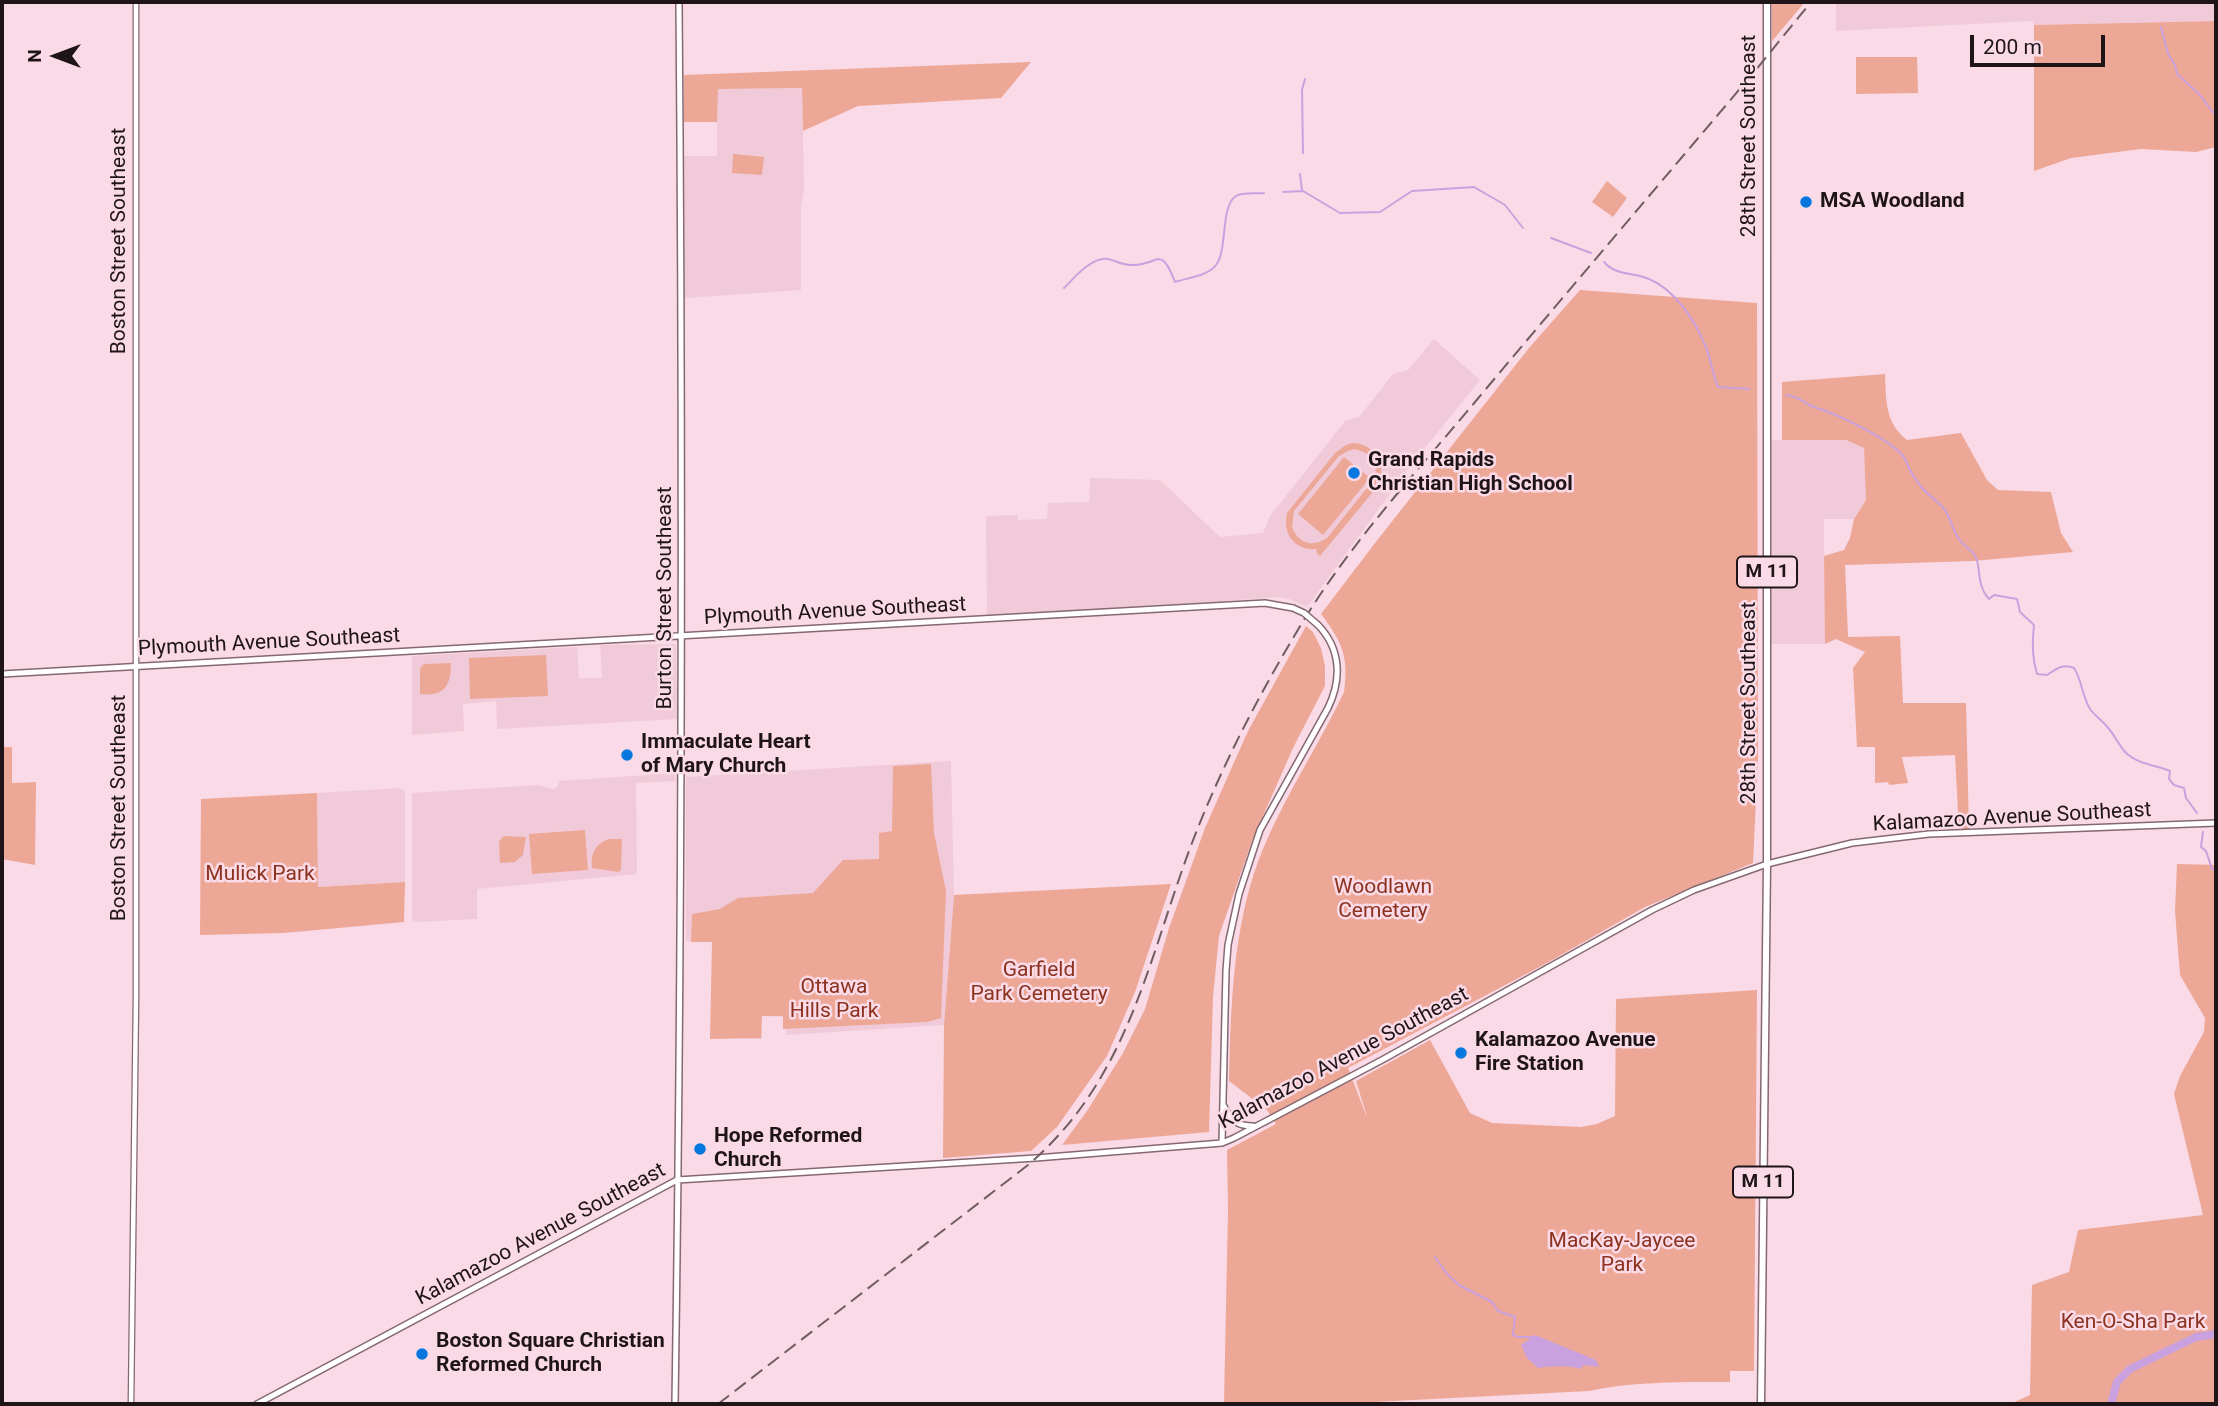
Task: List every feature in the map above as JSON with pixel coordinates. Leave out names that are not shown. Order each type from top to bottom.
[{"type":"main road","name":"Burton Street Southeast","points":[[675,1404],[682,922],[679,2]]},
{"type":"main road","name":"28th Street Southeast","points":[[1761,1404],[1767,864],[1767,2]]},
{"type":"main road","name":"Plymouth Avenue Southeast","points":[[2,674],[1257,604],[1293,608],[1308,616],[1325,633],[1337,660],[1336,689],[1260,830],[1245,872],[1228,945],[1224,992],[1222,1101]]},
{"type":"main road","name":"Kalamazoo Avenue Southeast","points":[[257,1404],[677,1180],[1036,1158],[1222,1143],[1382,1060],[1652,911],[1694,890],[1767,864],[1852,843],[1920,835],[2216,823]]},
{"type":"main road","points":[[1222,1101],[1234,1121],[1256,1127]]},
{"type":"main road","points":[[1222,1101],[1222,1143]]},
{"type":"street","name":"Boston Street Southeast","points":[[131,1404],[136,1002],[136,2]]},
{"type":"shaded area","points":[[1836,2],[2216,2],[2216,21],[2034,25],[2032,21],[1836,31]]},
{"type":"shaded area","points":[[802,88],[804,190],[801,205],[801,290],[685,298],[684,156],[717,156],[717,89]]},
{"type":"shaded area","name":"Grand Rapids Christian High School","points":[[1434,339],[1480,380],[1408,469],[1307,607],[1277,597],[987,616],[986,516],[1018,515],[1018,520],[1047,519],[1048,503],[1089,502],[1090,478],[1160,480],[1220,537],[1263,533],[1270,516],[1346,420],[1359,417],[1393,374],[1408,370]]},
{"type":"shaded area","points":[[1770,440],[1846,440],[1864,448],[1866,500],[1854,519],[1824,519],[1825,644],[1771,644]]},
{"type":"shaded area","points":[[676,644],[677,719],[497,729],[496,701],[463,704],[464,731],[412,735],[412,656],[577,647],[579,678],[602,678],[600,645]]},
{"type":"shaded area","points":[[951,761],[954,895],[944,1025],[786,1035],[786,1017],[761,1016],[762,1039],[711,1037],[712,941],[686,941],[686,777]]},
{"type":"shaded area","points":[[676,773],[675,781],[636,783],[637,874],[477,889],[477,919],[412,920],[412,793],[538,785],[553,789],[558,786],[559,781]]},
{"type":"shaded area","points":[[400,788],[405,791],[405,882],[318,887],[317,793]]},
{"type":"shaded area","points":[[1535,1335],[1596,1360],[1599,1367],[1583,1365],[1582,1369],[1560,1366],[1538,1368],[1527,1358],[1521,1345]]},
{"type":"green space","points":[[1772,2],[1805,2],[1772,41]]},
{"type":"green space","points":[[2216,21],[2216,147],[2196,152],[2141,149],[2071,158],[2034,171],[2034,25]]},
{"type":"green space","points":[[1856,57],[1917,57],[1918,93],[1856,94]]},
{"type":"green space","points":[[1031,62],[1001,98],[858,106],[803,131],[802,88],[718,89],[717,122],[684,122],[684,75]]},
{"type":"green space","points":[[733,154],[764,157],[762,175],[732,173]]},
{"type":"green space","points":[[1607,181],[1627,198],[1613,217],[1592,202]]},
{"type":"green space","points":[[1580,290],[1757,303],[1758,758],[1753,863],[1645,907],[1547,963],[1348,1068],[1368,1120],[1356,1081],[1430,1040],[1470,1113],[1492,1123],[1581,1127],[1597,1124],[1615,1116],[1616,999],[1757,990],[1754,1371],[1730,1371],[1730,1382],[1641,1384],[1589,1391],[1335,1404],[1224,1404],[1227,1150],[1276,1124],[1267,1110],[1229,1081],[1236,960],[1246,901],[1265,844],[1344,692],[1342,650],[1321,614],[1529,348]]},
{"type":"green space","points":[[1885,374],[1891,419],[1907,440],[1961,433],[1987,480],[1998,490],[2051,492],[2061,533],[2073,552],[1973,561],[1845,565],[1848,637],[1900,636],[1903,703],[1966,703],[1969,830],[1959,831],[1955,755],[1902,757],[1908,783],[1875,783],[1875,747],[1857,747],[1853,668],[1865,652],[1836,639],[1825,644],[1824,556],[1844,550],[1854,519],[1866,500],[1864,448],[1846,440],[1782,440],[1782,382]]},
{"type":"green space","points":[[1346,445],[1361,445],[1374,452],[1381,464],[1380,479],[1377,487],[1320,556],[1316,552],[1317,549],[1302,547],[1292,540],[1286,528],[1287,513],[1335,453]],"holes":[[[1354,449],[1372,458],[1375,478],[1327,538],[1316,543],[1302,540],[1292,527],[1294,511],[1339,456]]]},
{"type":"green space","points":[[1344,457],[1370,478],[1323,535],[1298,514]]},
{"type":"green space","points":[[1306,626],[1313,632],[1321,648],[1325,686],[1293,748],[1252,841],[1219,936],[1213,997],[1209,1132],[1062,1145],[1123,1053],[1145,1009],[1169,928],[1205,828],[1248,731]]},
{"type":"green space","points":[[546,655],[548,696],[470,699],[469,658]]},
{"type":"green space","points":[[451,663],[448,684],[440,692],[420,694],[420,668],[424,664]]},
{"type":"green space","points":[[2,747],[12,747],[12,783],[36,782],[35,865],[2,859]]},
{"type":"green space","name":"Ottawa Hills Park","points":[[931,764],[934,833],[946,891],[941,1018],[927,1022],[783,1029],[783,1016],[762,1016],[761,1038],[710,1039],[712,942],[691,942],[692,914],[720,909],[738,898],[813,893],[843,860],[879,859],[879,833],[892,831],[893,766]]},
{"type":"green space","name":"Mulick Park","points":[[317,793],[318,887],[405,882],[404,922],[284,933],[200,935],[201,799]]},
{"type":"green space","points":[[585,830],[588,870],[532,874],[529,834]]},
{"type":"green space","points":[[504,836],[526,837],[523,855],[515,862],[500,863],[499,841]]},
{"type":"green space","points":[[609,839],[622,839],[621,870],[618,872],[592,868],[594,850]]},
{"type":"green space","name":"Ken-O-Sha Park","points":[[2177,864],[2216,865],[2216,1404],[2010,1404],[2030,1395],[2032,1285],[2069,1272],[2078,1230],[2203,1215],[2174,1094],[2180,1076],[2204,1032],[2205,1018],[2180,975],[2175,911]]},
{"type":"green space","name":"Garfield Park Cemetery","points":[[1171,884],[1135,992],[1107,1056],[1057,1127],[1031,1151],[943,1158],[944,1025],[954,895]]},
{"type":"waterway","points":[[2161,27],[2177,74],[2199,94],[2216,116]]},
{"type":"waterway","points":[[1303,153],[1302,90],[1305,79]]},
{"type":"waterway","points":[[1300,174],[1302,190]]},
{"type":"waterway","points":[[1283,192],[1303,191],[1340,213],[1380,212],[1412,191],[1474,187],[1505,205],[1523,228]]},
{"type":"waterway","points":[[1064,288],[1083,269],[1102,259],[1130,265],[1159,259],[1166,264],[1175,282],[1208,272],[1220,258],[1231,201],[1239,195],[1264,193]]},
{"type":"waterway","points":[[1551,238],[1591,253]]},
{"type":"waterway","points":[[1604,262],[1614,270],[1649,279],[1667,290],[1683,306],[1701,335],[1718,387],[1749,389]]},
{"type":"waterway","points":[[1786,395],[1862,427],[1903,456],[1922,488],[1945,510],[1959,539],[1974,554],[1980,581],[1989,599],[1994,595],[2017,599],[2020,612],[2034,625],[2033,650],[2037,674],[2047,675],[2063,666],[2074,668],[2090,709],[2107,726],[2125,752],[2141,762],[2170,771],[2169,779],[2174,785],[2184,788],[2186,798],[2197,813]]},
{"type":"waterway","points":[[2203,832],[2201,847],[2206,851],[2212,869],[2216,870]]},
{"type":"waterway","points":[[1435,1257],[1459,1285],[1492,1302],[1498,1311],[1515,1317],[1513,1335],[1533,1337]]},
{"type":"waterway","points":[[2111,1404],[2117,1382],[2130,1369],[2196,1337],[2216,1334]]},
{"type":"railway","points":[[718,1404],[1028,1165],[1063,1130],[1092,1092],[1115,1051],[1134,1009],[1180,875],[1219,778],[1271,677],[1318,598],[1382,512],[1811,2]]},
{"type":"place","name":"MSA Woodland","points":[[1806,202]]},
{"type":"place","name":"Grand Rapids Christian High School","points":[[1354,473]]},
{"type":"place","name":"Immaculate Heart of Mary Church","points":[[627,755]]},
{"type":"place","name":"Kalamazoo Avenue Fire Station","points":[[1461,1053]]},
{"type":"place","name":"Hope Reformed Church","points":[[700,1149]]},
{"type":"place","name":"Boston Square Christian Reformed Church","points":[[422,1354]]},
{"type":"park label","name":"Woodlawn Cemetery","points":[[1383,900]]},
{"type":"park label","name":"MacKay-Jaycee Park","points":[[1622,1254]]}]
